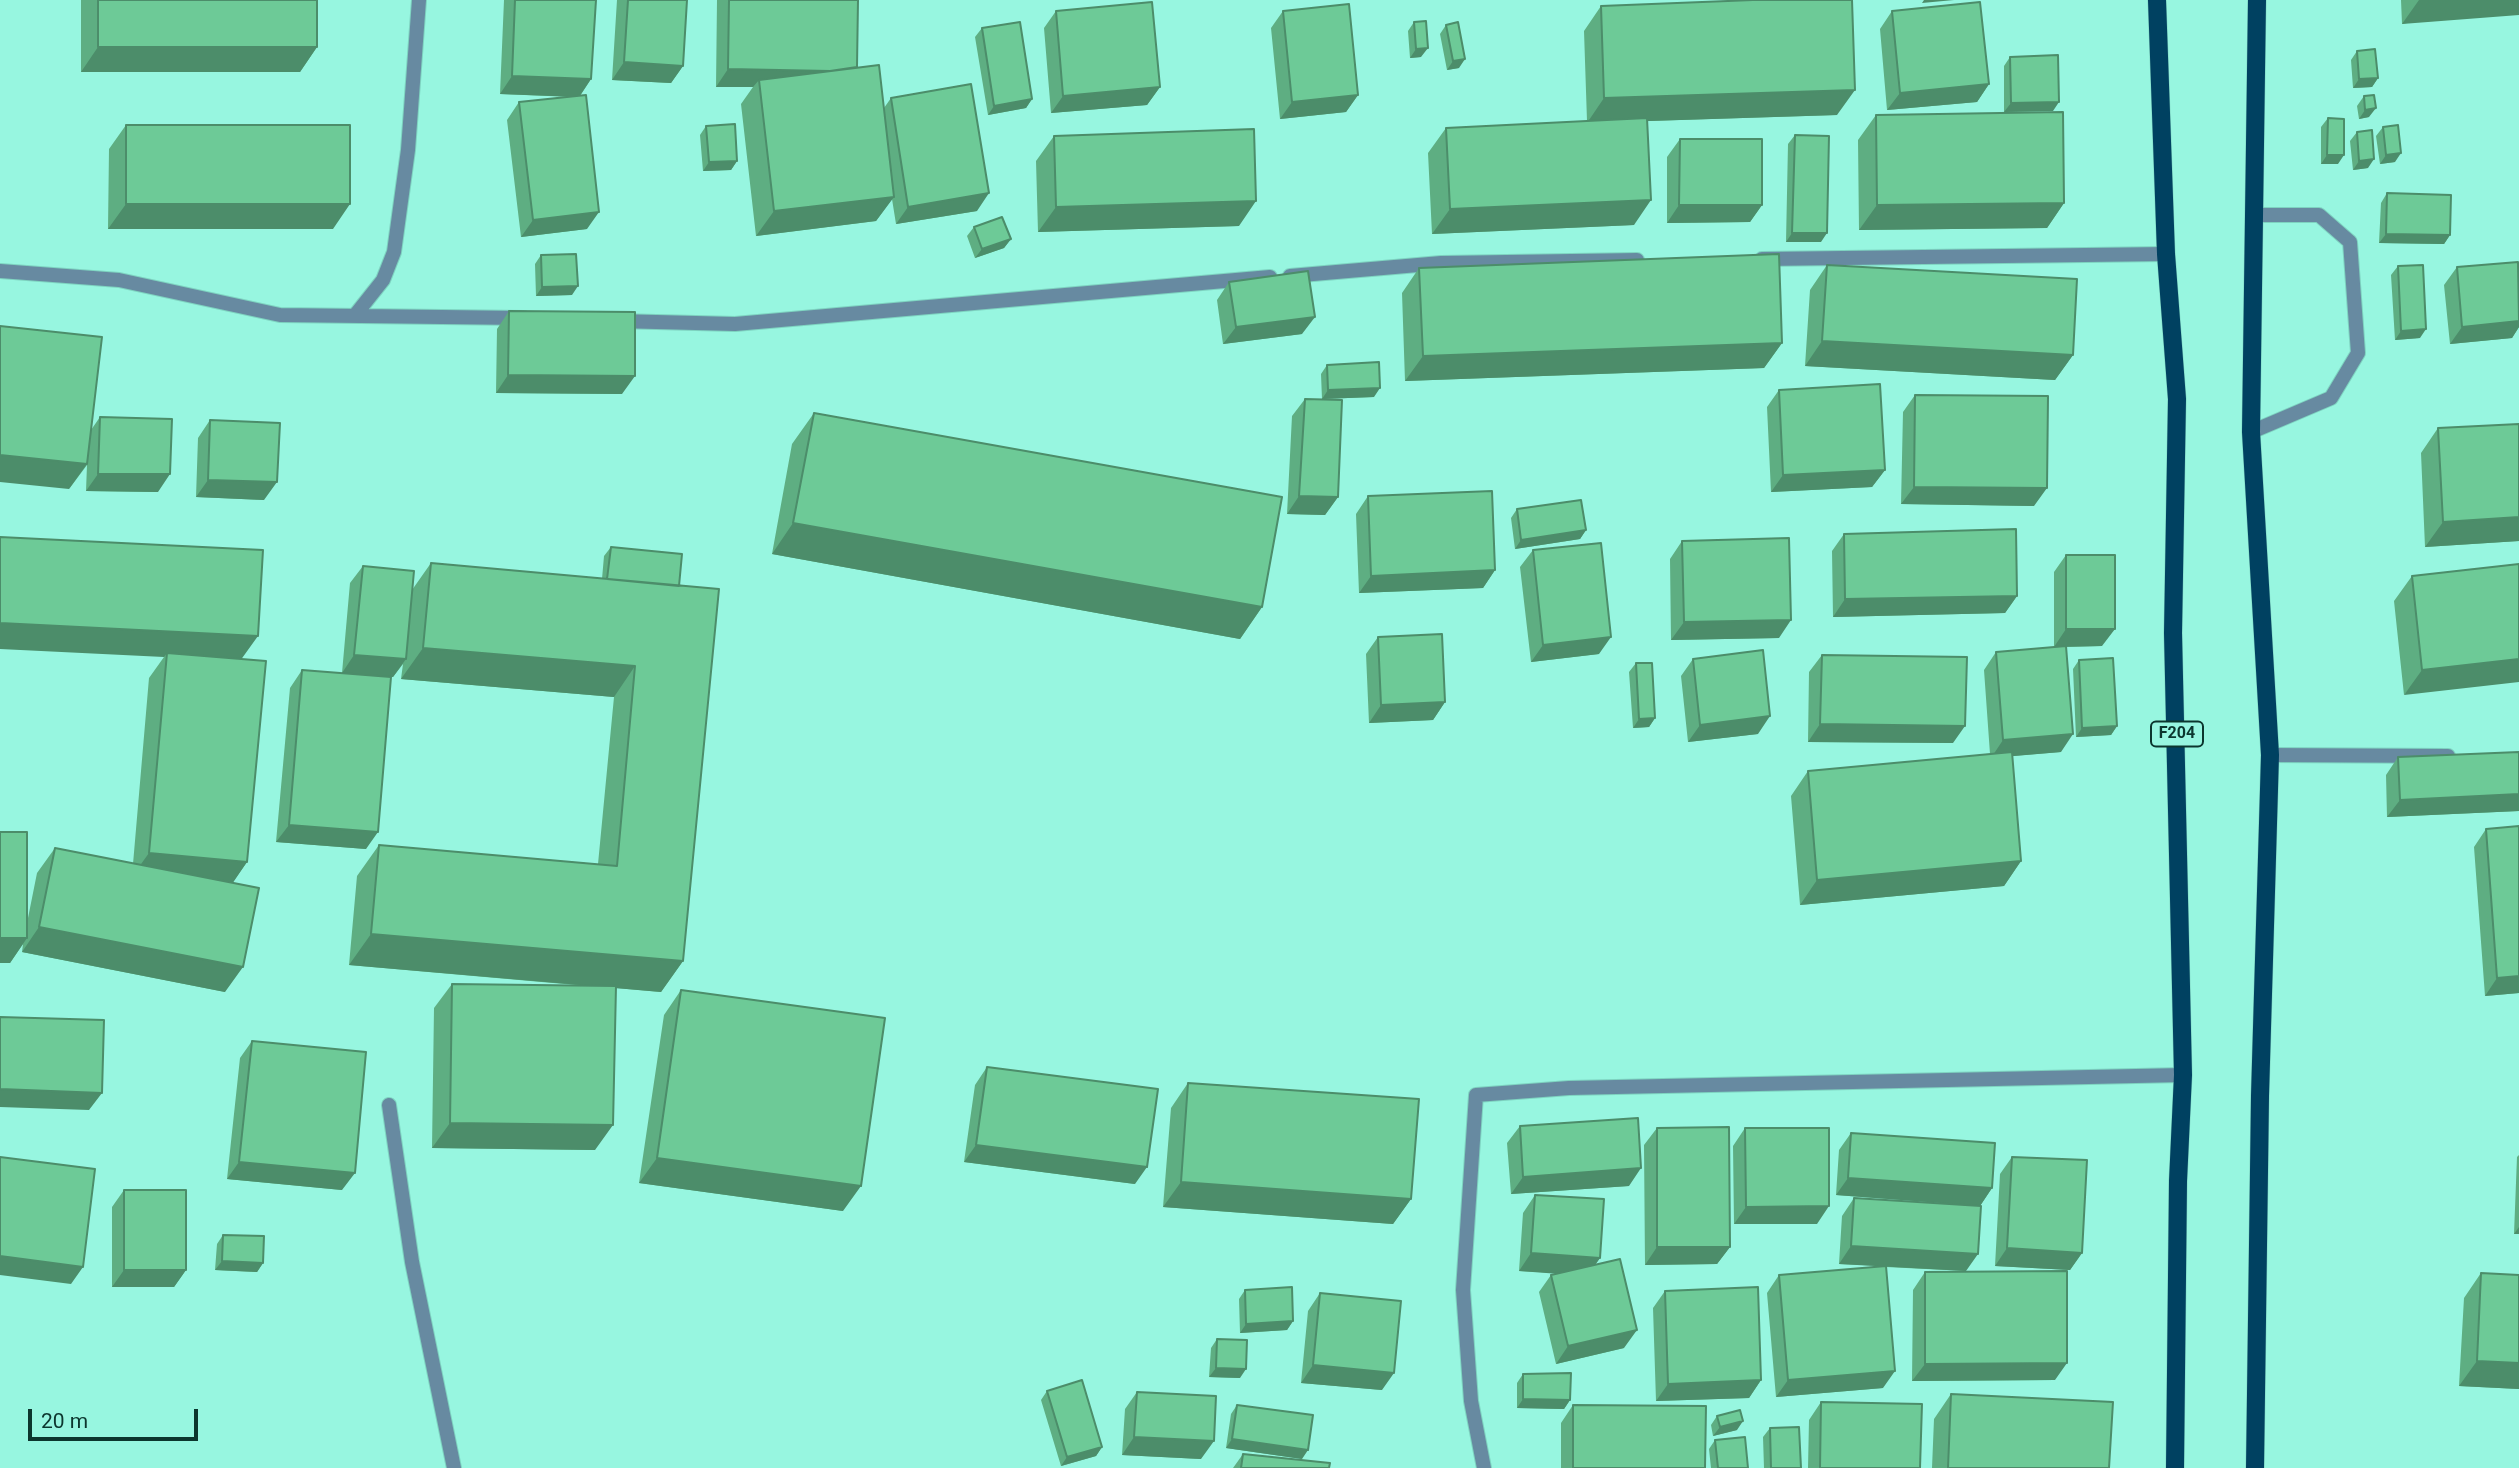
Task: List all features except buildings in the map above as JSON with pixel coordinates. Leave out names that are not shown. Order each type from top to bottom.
[{"type":"main road","name":"F204","points":[[2157,0],[2165,254],[2177,399],[2173,633],[2183,1075],[2178,1181],[2175,1468]]},
{"type":"main road","points":[[2255,1468],[2260,1096],[2270,755],[2251,432],[2257,0]]},
{"type":"street","points":[[356,314],[383,281],[394,252],[408,150],[419,0]]},
{"type":"street","points":[[2251,432],[2331,398],[2358,353],[2350,242],[2319,215],[2254,215]]},
{"type":"street","points":[[1748,259],[2165,254]]},
{"type":"street","points":[[600,320],[735,324],[1441,263],[1650,260]]},
{"type":"street","points":[[0,271],[119,280],[280,315],[356,314],[532,319]]},
{"type":"street","points":[[2270,755],[2464,756]]},
{"type":"street","points":[[1484,1468],[1471,1401],[1463,1290],[1476,1095],[1569,1088],[2183,1075]]},
{"type":"street","points":[[389,1105],[412,1262],[454,1468]]}]
